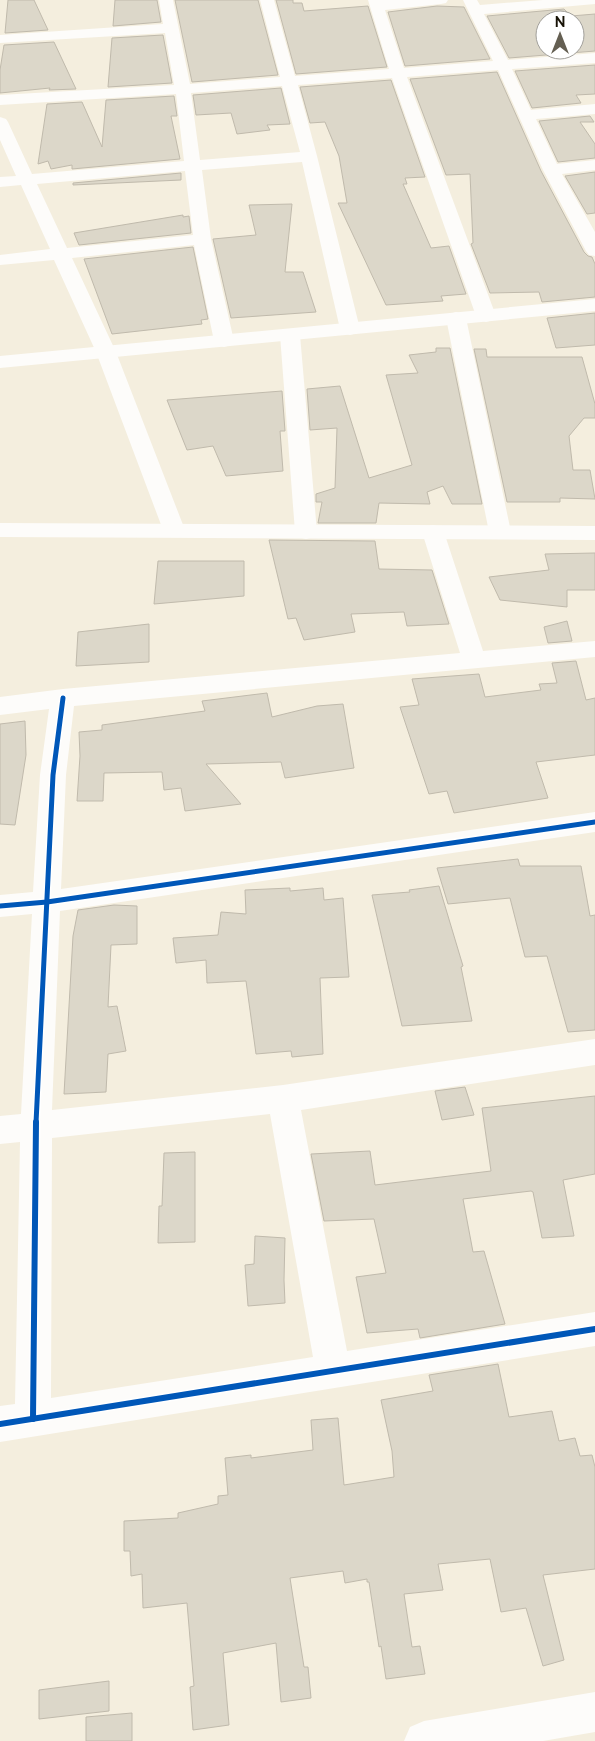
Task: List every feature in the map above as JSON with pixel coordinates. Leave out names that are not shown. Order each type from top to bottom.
[{"type":"street","points":[[166,0],[183,89],[202,239],[224,341]]},
{"type":"street","points":[[267,0],[309,156],[350,329]]},
{"type":"street","points":[[441,0],[376,3],[398,73],[486,316]]},
{"type":"street","points":[[595,0],[473,5],[551,170],[590,227],[595,251]]},
{"type":"street","points":[[0,39],[171,28]]},
{"type":"street","points":[[0,100],[183,89],[595,58]]},
{"type":"street","points":[[526,115],[595,109]]},
{"type":"street","points":[[0,122],[106,352],[174,530]]},
{"type":"street","points":[[0,182],[309,156]]},
{"type":"street","points":[[551,170],[595,165]]},
{"type":"street","points":[[0,260],[202,239]]},
{"type":"street","points":[[0,362],[595,305]]},
{"type":"street","points":[[456,318],[500,532]]},
{"type":"street","points":[[290,335],[306,532]]},
{"type":"street","points":[[0,530],[595,533]]},
{"type":"street","points":[[433,532],[474,660]]},
{"type":"street","points":[[0,706],[63,698],[595,649]]},
{"type":"street","points":[[63,698],[53,775],[36,1127],[16,1421],[595,1329]]},
{"type":"street","points":[[0,906],[47,902],[595,822]]},
{"type":"street","points":[[0,1130],[283,1098],[595,1052]]},
{"type":"street","points":[[283,1098],[333,1372]]},
{"type":"street","points":[[424,1741],[595,1712]]},
{"type":"building","points":[[8,0],[34,0],[48,30],[5,33]]},
{"type":"building","points":[[115,0],[157,0],[161,22],[113,26]]},
{"type":"building","points":[[175,0],[258,0],[278,75],[192,82]]},
{"type":"building","points":[[276,0],[293,0],[293,3],[302,3],[304,11],[368,6],[387,67],[296,74]]},
{"type":"building","points":[[437,6],[464,7],[490,59],[405,66],[388,12]]},
{"type":"building","points":[[535,12],[535,56],[509,58],[487,16]]},
{"type":"building","points":[[595,14],[595,51],[585,52],[585,15]]},
{"type":"building","points":[[163,35],[172,83],[108,87],[112,38]]},
{"type":"building","points":[[54,42],[76,89],[49,90],[50,88],[0,93],[0,70],[4,45]]},
{"type":"building","points":[[595,65],[595,94],[576,95],[581,103],[532,108],[515,71]]},
{"type":"building","points":[[497,72],[541,171],[584,252],[592,257],[595,264],[595,297],[542,302],[539,292],[490,293],[471,244],[473,243],[470,174],[446,175],[410,79]]},
{"type":"building","points":[[391,80],[425,177],[405,178],[407,184],[403,184],[431,248],[449,246],[466,294],[441,296],[443,301],[386,305],[338,203],[347,203],[339,156],[325,122],[310,123],[300,87]]},
{"type":"building","points":[[281,88],[290,124],[267,125],[270,130],[237,134],[231,113],[196,115],[193,95]]},
{"type":"building","points":[[174,96],[177,116],[171,116],[180,159],[72,169],[72,165],[51,169],[48,161],[38,164],[47,104],[82,102],[102,147],[106,100]]},
{"type":"building","points":[[590,116],[594,122],[580,122],[595,144],[595,158],[558,162],[539,121]]},
{"type":"building","points":[[595,172],[595,213],[587,214],[565,176]]},
{"type":"building","points":[[181,173],[181,180],[73,185],[73,183]]},
{"type":"building","points":[[292,204],[285,272],[303,272],[316,312],[231,318],[213,239],[256,235],[249,205]]},
{"type":"building","points":[[183,215],[183,217],[189,216],[191,233],[79,245],[74,233]]},
{"type":"building","points":[[193,247],[208,319],[201,320],[202,324],[112,334],[84,259]]},
{"type":"building","points":[[595,313],[595,345],[556,348],[547,318]]},
{"type":"building","points":[[436,348],[450,348],[482,504],[452,504],[443,486],[427,492],[430,504],[379,503],[376,523],[318,523],[322,502],[316,502],[316,494],[335,488],[337,428],[310,430],[307,389],[340,386],[369,478],[412,465],[386,375],[418,373],[409,355],[436,352]]},
{"type":"building","points":[[474,349],[486,349],[487,357],[582,357],[595,404],[595,418],[584,418],[569,436],[573,470],[590,470],[595,499],[560,498],[560,502],[507,502]]},
{"type":"building","points":[[282,391],[285,431],[280,431],[283,471],[226,476],[213,446],[187,450],[167,400]]},
{"type":"building","points":[[269,540],[375,541],[379,569],[432,570],[449,624],[407,626],[404,612],[351,614],[355,632],[304,640],[296,618],[288,619]]},
{"type":"building","points":[[595,553],[595,590],[567,590],[567,607],[500,600],[489,577],[549,570],[545,554]]},
{"type":"building","points":[[158,561],[244,561],[244,596],[154,604]]},
{"type":"building","points":[[567,621],[572,641],[548,643],[544,627]]},
{"type":"building","points":[[149,624],[149,662],[76,666],[78,632]]},
{"type":"building","points":[[576,661],[586,700],[595,698],[595,755],[536,762],[548,798],[454,813],[447,791],[429,794],[400,707],[419,705],[412,679],[479,674],[485,697],[541,690],[539,684],[557,683],[552,663]]},
{"type":"building","points":[[267,693],[272,717],[317,706],[343,704],[354,768],[285,778],[281,762],[206,764],[241,804],[185,811],[181,788],[164,790],[162,772],[104,773],[103,801],[77,801],[80,756],[79,732],[102,730],[102,725],[205,711],[202,701]]},
{"type":"building","points":[[25,721],[26,755],[15,825],[0,824],[0,724]]},
{"type":"building","points":[[518,859],[520,866],[581,866],[590,916],[595,915],[595,1030],[568,1032],[547,956],[525,957],[510,898],[448,904],[437,868]]},
{"type":"building","points":[[439,886],[463,966],[461,967],[472,1021],[402,1026],[372,895],[410,892],[409,890]]},
{"type":"building","points":[[290,888],[290,891],[323,888],[324,900],[343,898],[349,977],[320,978],[323,1054],[292,1057],[291,1051],[256,1054],[246,981],[207,983],[206,960],[176,963],[173,938],[218,935],[221,912],[246,914],[245,890]]},
{"type":"building","points":[[114,905],[137,906],[137,944],[111,945],[108,1007],[117,1006],[126,1051],[108,1054],[106,1092],[64,1094],[73,936],[78,910]]},
{"type":"building","points":[[465,1087],[474,1115],[442,1120],[435,1091]]},
{"type":"building","points":[[595,1096],[595,1174],[563,1180],[574,1236],[542,1238],[533,1192],[531,1191],[463,1199],[473,1252],[484,1251],[505,1324],[420,1338],[418,1329],[367,1333],[356,1277],[386,1273],[374,1219],[324,1221],[311,1154],[370,1151],[375,1185],[491,1171],[482,1108]]},
{"type":"building","points":[[195,1152],[195,1242],[158,1243],[159,1206],[162,1206],[164,1153]]},
{"type":"building","points":[[255,1236],[285,1238],[285,1303],[248,1306],[245,1265],[254,1264]]},
{"type":"building","points":[[498,1364],[509,1417],[552,1411],[559,1441],[575,1438],[580,1456],[592,1455],[595,1467],[595,1569],[543,1575],[564,1660],[543,1666],[526,1608],[501,1612],[490,1559],[438,1564],[443,1590],[404,1594],[412,1647],[420,1646],[425,1674],[386,1679],[367,1579],[345,1583],[343,1571],[290,1578],[304,1667],[308,1667],[311,1698],[281,1702],[276,1643],[223,1653],[229,1725],[193,1730],[190,1687],[194,1686],[187,1603],[143,1608],[142,1574],[131,1576],[130,1551],[124,1551],[124,1521],[178,1518],[178,1513],[218,1504],[218,1496],[228,1495],[225,1458],[251,1455],[251,1458],[313,1450],[311,1420],[338,1418],[344,1485],[394,1477],[392,1451],[381,1400],[433,1391],[429,1375]]},
{"type":"building","points":[[109,1681],[109,1711],[39,1719],[39,1690]]},
{"type":"building","points":[[132,1713],[132,1741],[86,1741],[86,1717]]},
{"type":"cycle path","points":[[33,1419],[36,1127],[53,775],[63,698]]},
{"type":"cycle path","points":[[0,906],[47,902],[595,822]]},
{"type":"cycle path","points":[[0,1424],[595,1329]]}]
